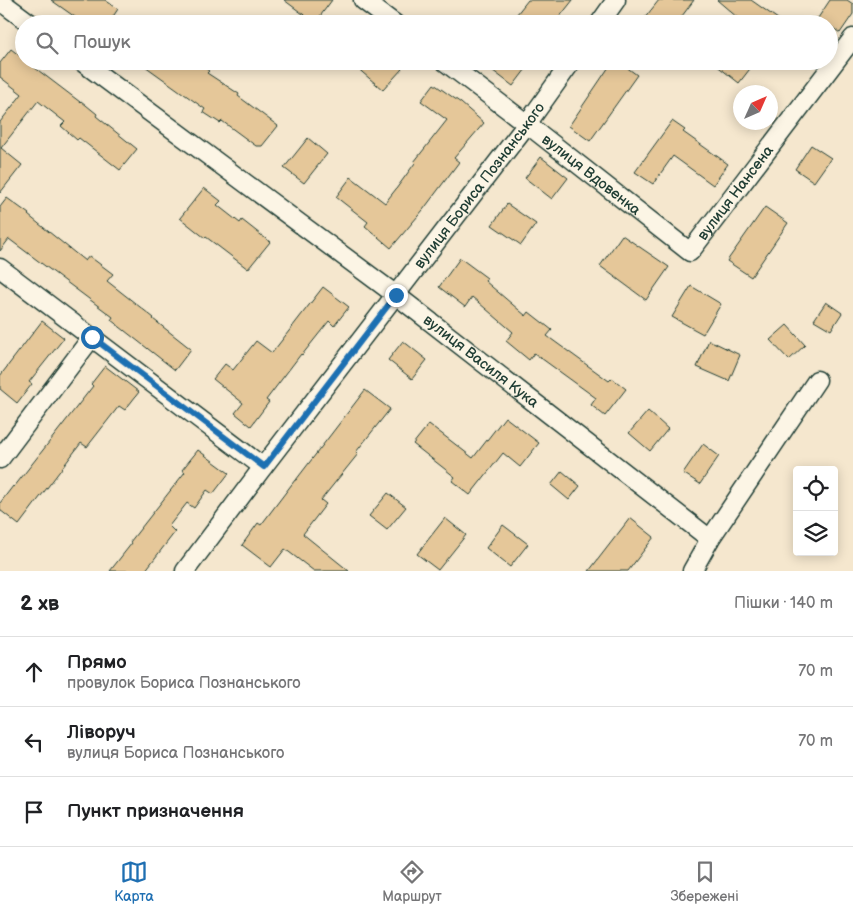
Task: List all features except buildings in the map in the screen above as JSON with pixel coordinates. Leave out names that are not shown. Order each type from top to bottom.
[{"type":"street","points":[[364,0],[383,15]]},
{"type":"street","points":[[605,15],[616,0]]},
{"type":"street","points":[[0,1],[18,15]]},
{"type":"street","name":"вулиця Нансена","points":[[838,58],[853,38]]},
{"type":"street","name":"вулиця Василя Кука","points":[[93,70],[396,295],[710,539]]},
{"type":"street","name":"вулиця Вдовенка","points":[[456,70],[690,252]]},
{"type":"street","name":"вулиця Бориса Познанського","points":[[185,571],[527,124],[566,70]]},
{"type":"street","name":"вулиця Нансена","points":[[690,252],[829,70]]},
{"type":"street","points":[[0,268],[264,467]]},
{"type":"street","points":[[0,459],[92,337]]},
{"type":"street","points":[[692,571],[710,539],[817,380]]},
{"type":"route","points":[[92,337],[264,467],[396,295]]}]
